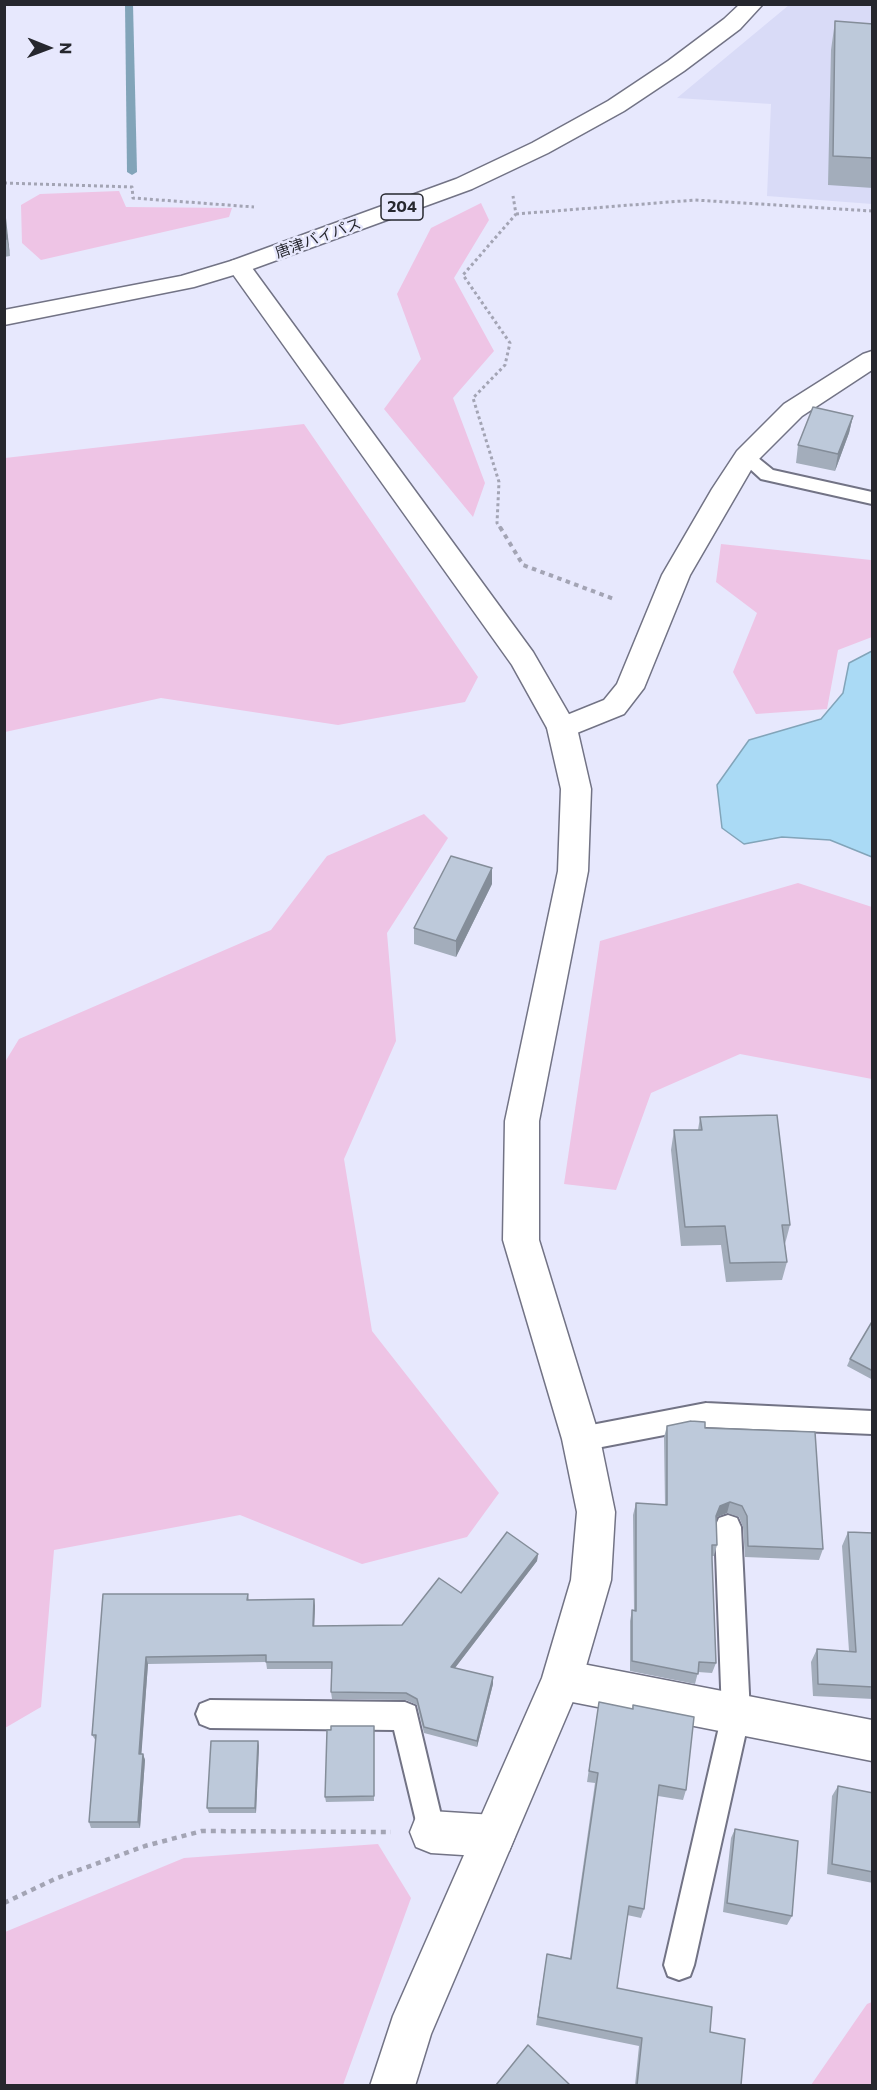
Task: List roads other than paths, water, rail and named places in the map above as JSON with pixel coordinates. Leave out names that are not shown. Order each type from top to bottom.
[{"type":"main road","name":"唐津バイパス","points":[[7,317],[185,282],[239,266],[464,184],[540,148],[616,106],[732,24],[753,4]]},
{"type":"main road","points":[[239,266],[523,659],[562,728],[576,789],[573,871],[522,1121],[521,1240],[580,1439],[596,1512],[591,1580],[562,1680],[409,2032],[392,2085]]},
{"type":"main road","points":[[562,728],[614,707],[630,688],[676,575],[746,457],[793,410],[873,359]]},
{"type":"main road","points":[[562,1680],[873,1741]]},
{"type":"main road","points":[[431,1832],[494,1836]]},
{"type":"lane","points":[[746,457],[767,475],[873,498]]},
{"type":"lane","points":[[580,1439],[706,1415],[873,1423]]},
{"type":"lane","points":[[679,1965],[736,1714],[728,1527]]},
{"type":"lane","points":[[210,1714],[405,1716],[431,1832]]},
{"type":"waterway","points":[[129,4],[132,172]]}]
